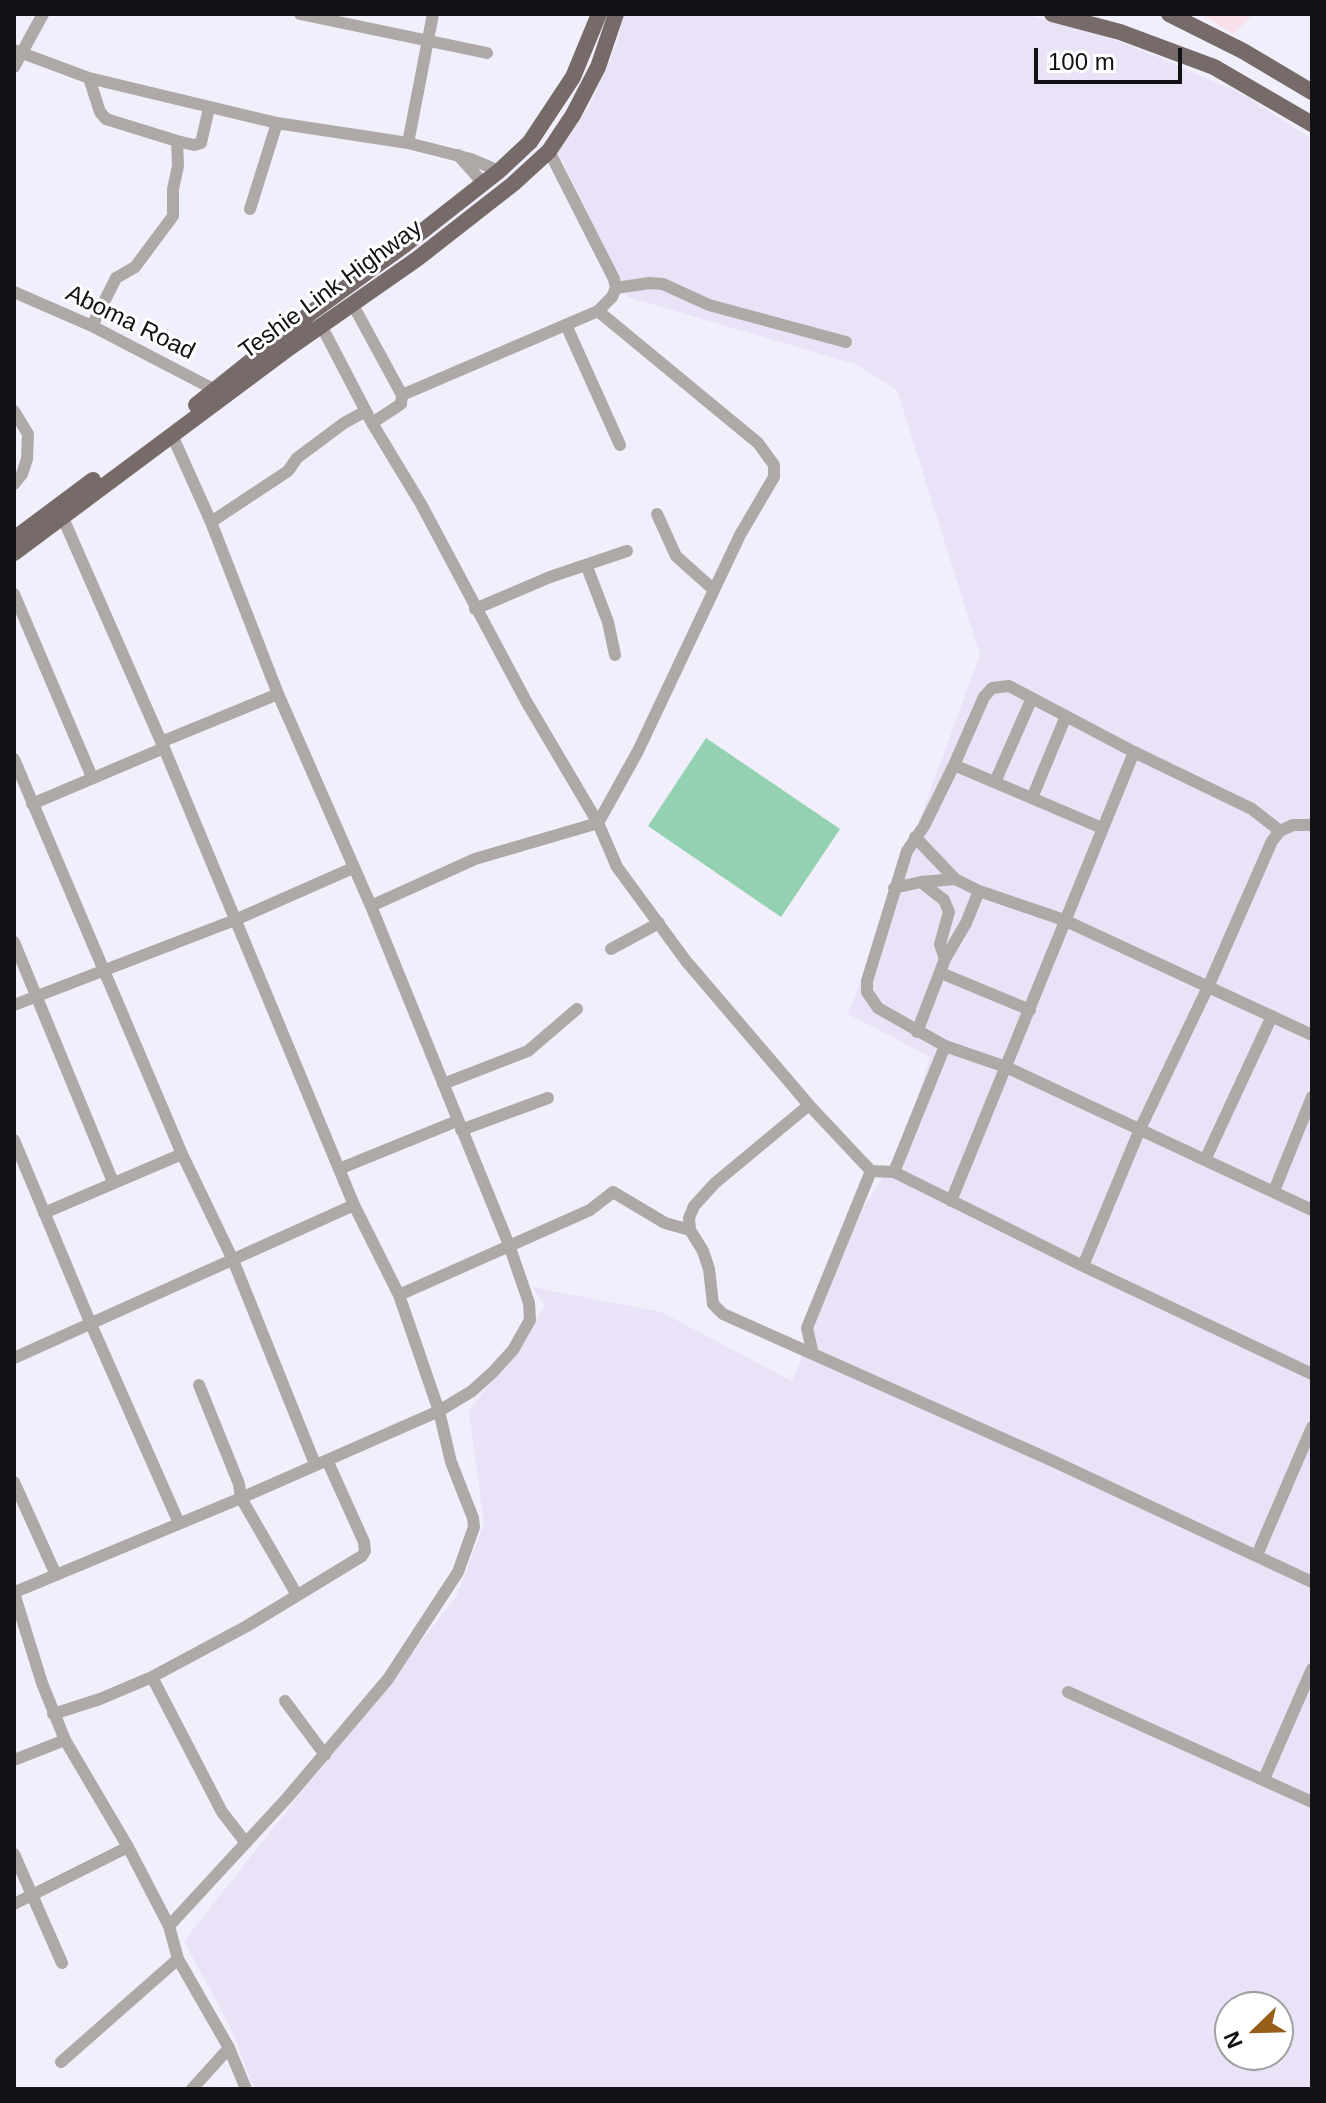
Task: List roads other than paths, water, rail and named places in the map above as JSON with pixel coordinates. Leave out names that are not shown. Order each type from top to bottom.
[{"type":"main road","name":"Teshie Link Highway","points":[[14,553],[172,435],[320,305],[406,244],[499,171],[530,142],[573,77],[599,14]]},
{"type":"main road","name":"Teshie Link Highway","points":[[14,539],[55,506],[167,428],[353,305],[513,184],[549,151],[573,115],[598,67],[616,14]]},
{"type":"main road","points":[[1052,14],[1120,32],[1214,67],[1312,124]]},
{"type":"main road","points":[[1169,14],[1243,51],[1312,92]]},
{"type":"street","points":[[14,67],[18,52],[43,14]]},
{"type":"street","points":[[300,14],[487,53]]},
{"type":"street","points":[[408,143],[433,14]]},
{"type":"street","points":[[18,52],[89,78],[209,108],[277,123],[408,143],[458,155],[499,171]]},
{"type":"street","points":[[89,78],[102,116],[106,119],[177,141],[194,145],[201,143],[209,108]]},
{"type":"street","points":[[250,209],[277,123]]},
{"type":"street","points":[[92,326],[116,278],[135,267],[173,216],[177,141]]},
{"type":"street","points":[[549,151],[616,288]]},
{"type":"street","points":[[458,155],[483,183]]},
{"type":"street","points":[[616,288],[663,284],[709,305],[846,342]]},
{"type":"street","points":[[402,395],[598,311],[616,288]]},
{"type":"street","name":"Aboma Road","points":[[14,292],[92,326],[220,392]]},
{"type":"street","points":[[353,305],[402,395],[401,404],[372,423]]},
{"type":"street","points":[[371,906],[475,859],[598,823],[638,751],[740,535],[774,477],[774,465],[758,443],[598,311]]},
{"type":"street","points":[[566,325],[620,445]]},
{"type":"street","points":[[322,327],[526,701],[598,823],[617,867],[686,961],[809,1105],[871,1171],[894,1172],[1312,1374]]},
{"type":"street","points":[[14,411],[28,434],[27,459],[22,474],[14,484]]},
{"type":"street","points":[[211,522],[288,471],[297,458],[332,431],[366,411]]},
{"type":"street","points":[[172,435],[211,522],[278,694],[371,906],[509,1245],[529,1303],[530,1320],[513,1350],[493,1372],[472,1391],[439,1411],[15,1593],[53,1714],[65,1740],[128,1847],[169,1926],[178,1959],[229,2048],[246,2089]]},
{"type":"street","points":[[657,514],[676,556],[714,590]]},
{"type":"street","points":[[62,516],[162,745],[354,1205],[399,1295],[439,1411],[451,1462],[473,1518],[472,1537],[458,1572],[388,1679],[325,1755],[169,1926]]},
{"type":"street","points":[[475,609],[550,577],[627,551]]},
{"type":"street","points":[[587,567],[608,622],[615,655]]},
{"type":"street","points":[[14,594],[92,777]]},
{"type":"street","points":[[1280,831],[1252,809],[1134,752],[1009,686],[992,688],[984,697],[924,826],[915,837],[894,888],[867,981],[867,992],[878,1008],[945,1046],[1006,1067],[1312,1210]]},
{"type":"street","points":[[32,804],[278,694]]},
{"type":"street","points":[[995,782],[1032,698]]},
{"type":"street","points":[[1032,798],[1066,716]]},
{"type":"street","points":[[951,1201],[1134,752]]},
{"type":"street","points":[[14,759],[182,1154],[233,1260],[321,1462],[365,1551],[321,1583],[152,1677],[100,1699],[53,1714]]},
{"type":"street","points":[[954,765],[1102,828]]},
{"type":"street","points":[[1083,1266],[1140,1129],[1208,987],[1272,841],[1280,831],[1293,825],[1312,825]]},
{"type":"street","points":[[915,837],[955,879],[979,891],[1064,920],[1312,1035]]},
{"type":"street","points":[[14,1005],[235,920],[353,868]]},
{"type":"street","points":[[894,888],[955,879]]},
{"type":"street","points":[[921,882],[944,900],[949,912],[940,944],[945,959]]},
{"type":"street","points":[[917,1032],[945,959],[966,923],[979,891]]},
{"type":"street","points":[[611,949],[659,923]]},
{"type":"street","points":[[14,942],[113,1182]]},
{"type":"street","points":[[941,973],[1030,1010]]},
{"type":"street","points":[[443,1084],[528,1051],[577,1009]]},
{"type":"street","points":[[1205,1160],[1272,1016]]},
{"type":"street","points":[[894,1172],[945,1046]]},
{"type":"street","points":[[1274,1191],[1312,1097]]},
{"type":"street","points":[[339,1169],[548,1098]]},
{"type":"street","points":[[809,1105],[715,1183],[694,1206],[689,1218],[690,1230],[703,1251],[709,1269],[713,1304],[723,1314],[1312,1582]]},
{"type":"street","points":[[14,1140],[179,1523]]},
{"type":"street","points":[[44,1213],[182,1154]]},
{"type":"street","points":[[813,1354],[807,1328],[871,1171]]},
{"type":"street","points":[[399,1295],[590,1210],[613,1192],[665,1223],[690,1230]]},
{"type":"street","points":[[14,1358],[354,1205]]},
{"type":"street","points":[[781,1340],[807,1328]]},
{"type":"street","points":[[199,1385],[239,1484],[241,1498],[297,1595]]},
{"type":"street","points":[[1257,1555],[1312,1427]]},
{"type":"street","points":[[14,1482],[56,1575]]},
{"type":"street","points":[[1264,1779],[1312,1669]]},
{"type":"street","points":[[152,1677],[222,1812],[246,1843]]},
{"type":"street","points":[[1068,1692],[1312,1802]]},
{"type":"street","points":[[285,1701],[325,1755]]},
{"type":"street","points":[[14,1760],[65,1740]]},
{"type":"street","points":[[14,1904],[128,1847]]},
{"type":"street","points":[[14,1854],[62,1963]]},
{"type":"street","points":[[61,2062],[178,1959]]},
{"type":"street","points":[[192,2089],[229,2048]]}]
